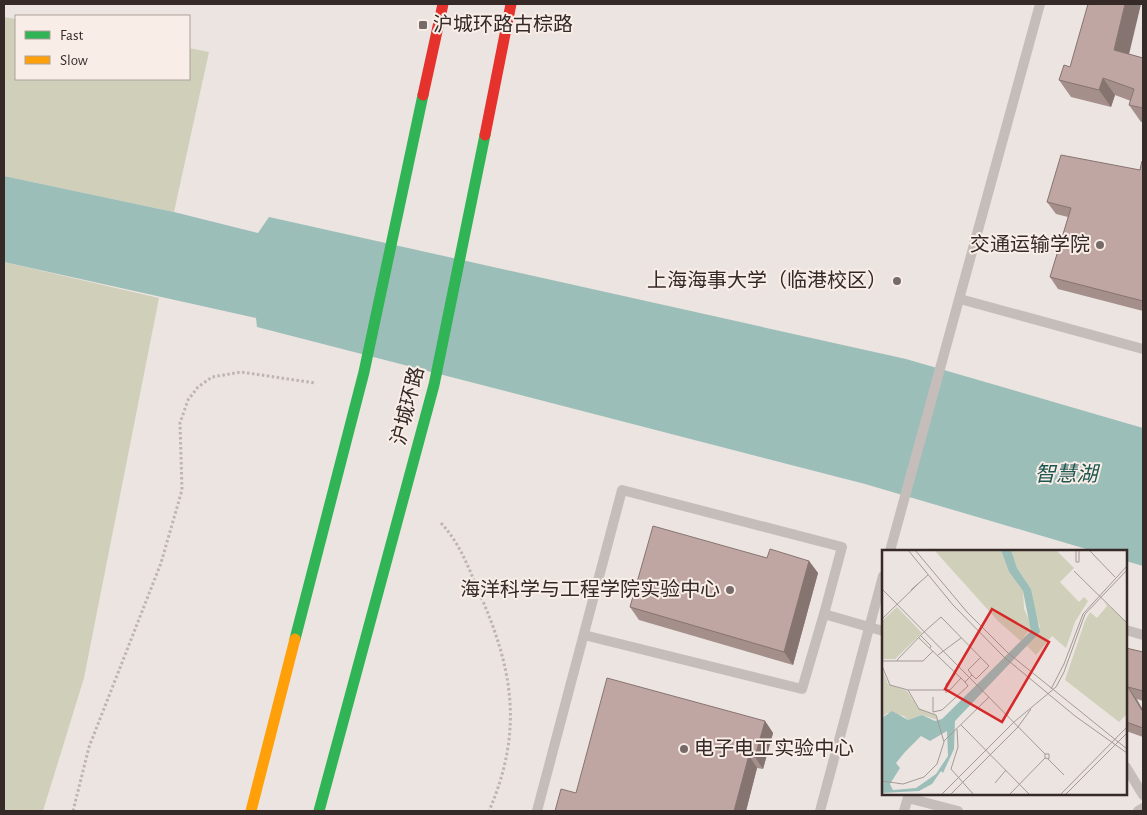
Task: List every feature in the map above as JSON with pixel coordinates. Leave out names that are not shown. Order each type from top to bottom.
[{"type":"main road","points":[[251,811],[268,754],[364,372],[443,4]]},
{"type":"main road","name":"沪城环路","points":[[319,811],[434,384],[511,4]]},
{"type":"lane","points":[[890,550],[1040,4]]},
{"type":"lane","points":[[960,299],[1143,349]]},
{"type":"lane","points":[[538,811],[584,635],[622,490],[842,547],[802,689],[584,635]]},
{"type":"lane","points":[[820,811],[882,580]]},
{"type":"lane","points":[[824,614],[882,631]]},
{"type":"lane","points":[[1127,630],[1143,635]]},
{"type":"lane","points":[[1127,769],[1143,795]]},
{"type":"lane","points":[[904,811],[908,796],[958,811]]},
{"type":"lane","points":[[1138,811],[1143,808]]},
{"type":"path","points":[[73,811],[89,748],[161,562],[182,490],[180,423],[188,400],[198,387],[212,377],[241,372],[315,383]]},
{"type":"path","points":[[441,523],[456,540],[496,631],[509,681],[510,736],[497,793],[489,811]]},
{"type":"green space","points":[[4,17],[15,19],[15,80],[190,80],[190,48],[209,52],[174,212],[4,176]]},
{"type":"green space","points":[[4,262],[159,298],[84,678],[43,811],[4,811]]},
{"type":"water","name":"智慧湖","points":[[4,176],[174,212],[258,233],[269,217],[906,359],[1143,428],[1143,566],[1127,561],[1127,550],[1090,550],[865,484],[257,327],[256,318],[4,262]]},
{"type":"building","points":[[1088,4],[1125,4],[1114,50],[1143,58],[1143,108],[1129,105],[1134,89],[1103,78],[1099,90],[1059,80],[1064,65],[1070,67]]},
{"type":"building","name":"交通运输学院","points":[[1061,155],[1140,170],[1143,161],[1143,301],[1050,277],[1071,208],[1047,202]]},
{"type":"building","name":"海洋科学与工程学院实验中心","points":[[653,526],[767,558],[770,549],[809,561],[784,652],[630,607]]},
{"type":"building","points":[[1127,648],[1143,652],[1143,691],[1128,687],[1143,712],[1143,728],[1127,722]]},
{"type":"building","name":"电子电工实验中心","points":[[607,678],[765,721],[755,757],[749,755],[734,811],[555,811],[561,789],[576,793]]},
{"type":"traffic: fast","points":[[295,639],[364,372],[423,95]]},
{"type":"traffic: fast","points":[[319,811],[434,385],[485,135]]},
{"type":"traffic: slow","points":[[251,811],[295,639]]},
{"type":"traffic: jam","points":[[423,95],[443,4]]},
{"type":"traffic: jam","points":[[485,135],[511,4]]},
{"type":"place","name":"沪城环路古棕路","points":[[423,25]]},
{"type":"place","name":"交通运输学院","points":[[1100,245]]},
{"type":"place","name":"上海海事大学（临港校区）","points":[[897,281]]},
{"type":"place","name":"海洋科学与工程学院实验中心","points":[[730,590]]},
{"type":"place","name":"电子电工实验中心","points":[[684,749]]}]
